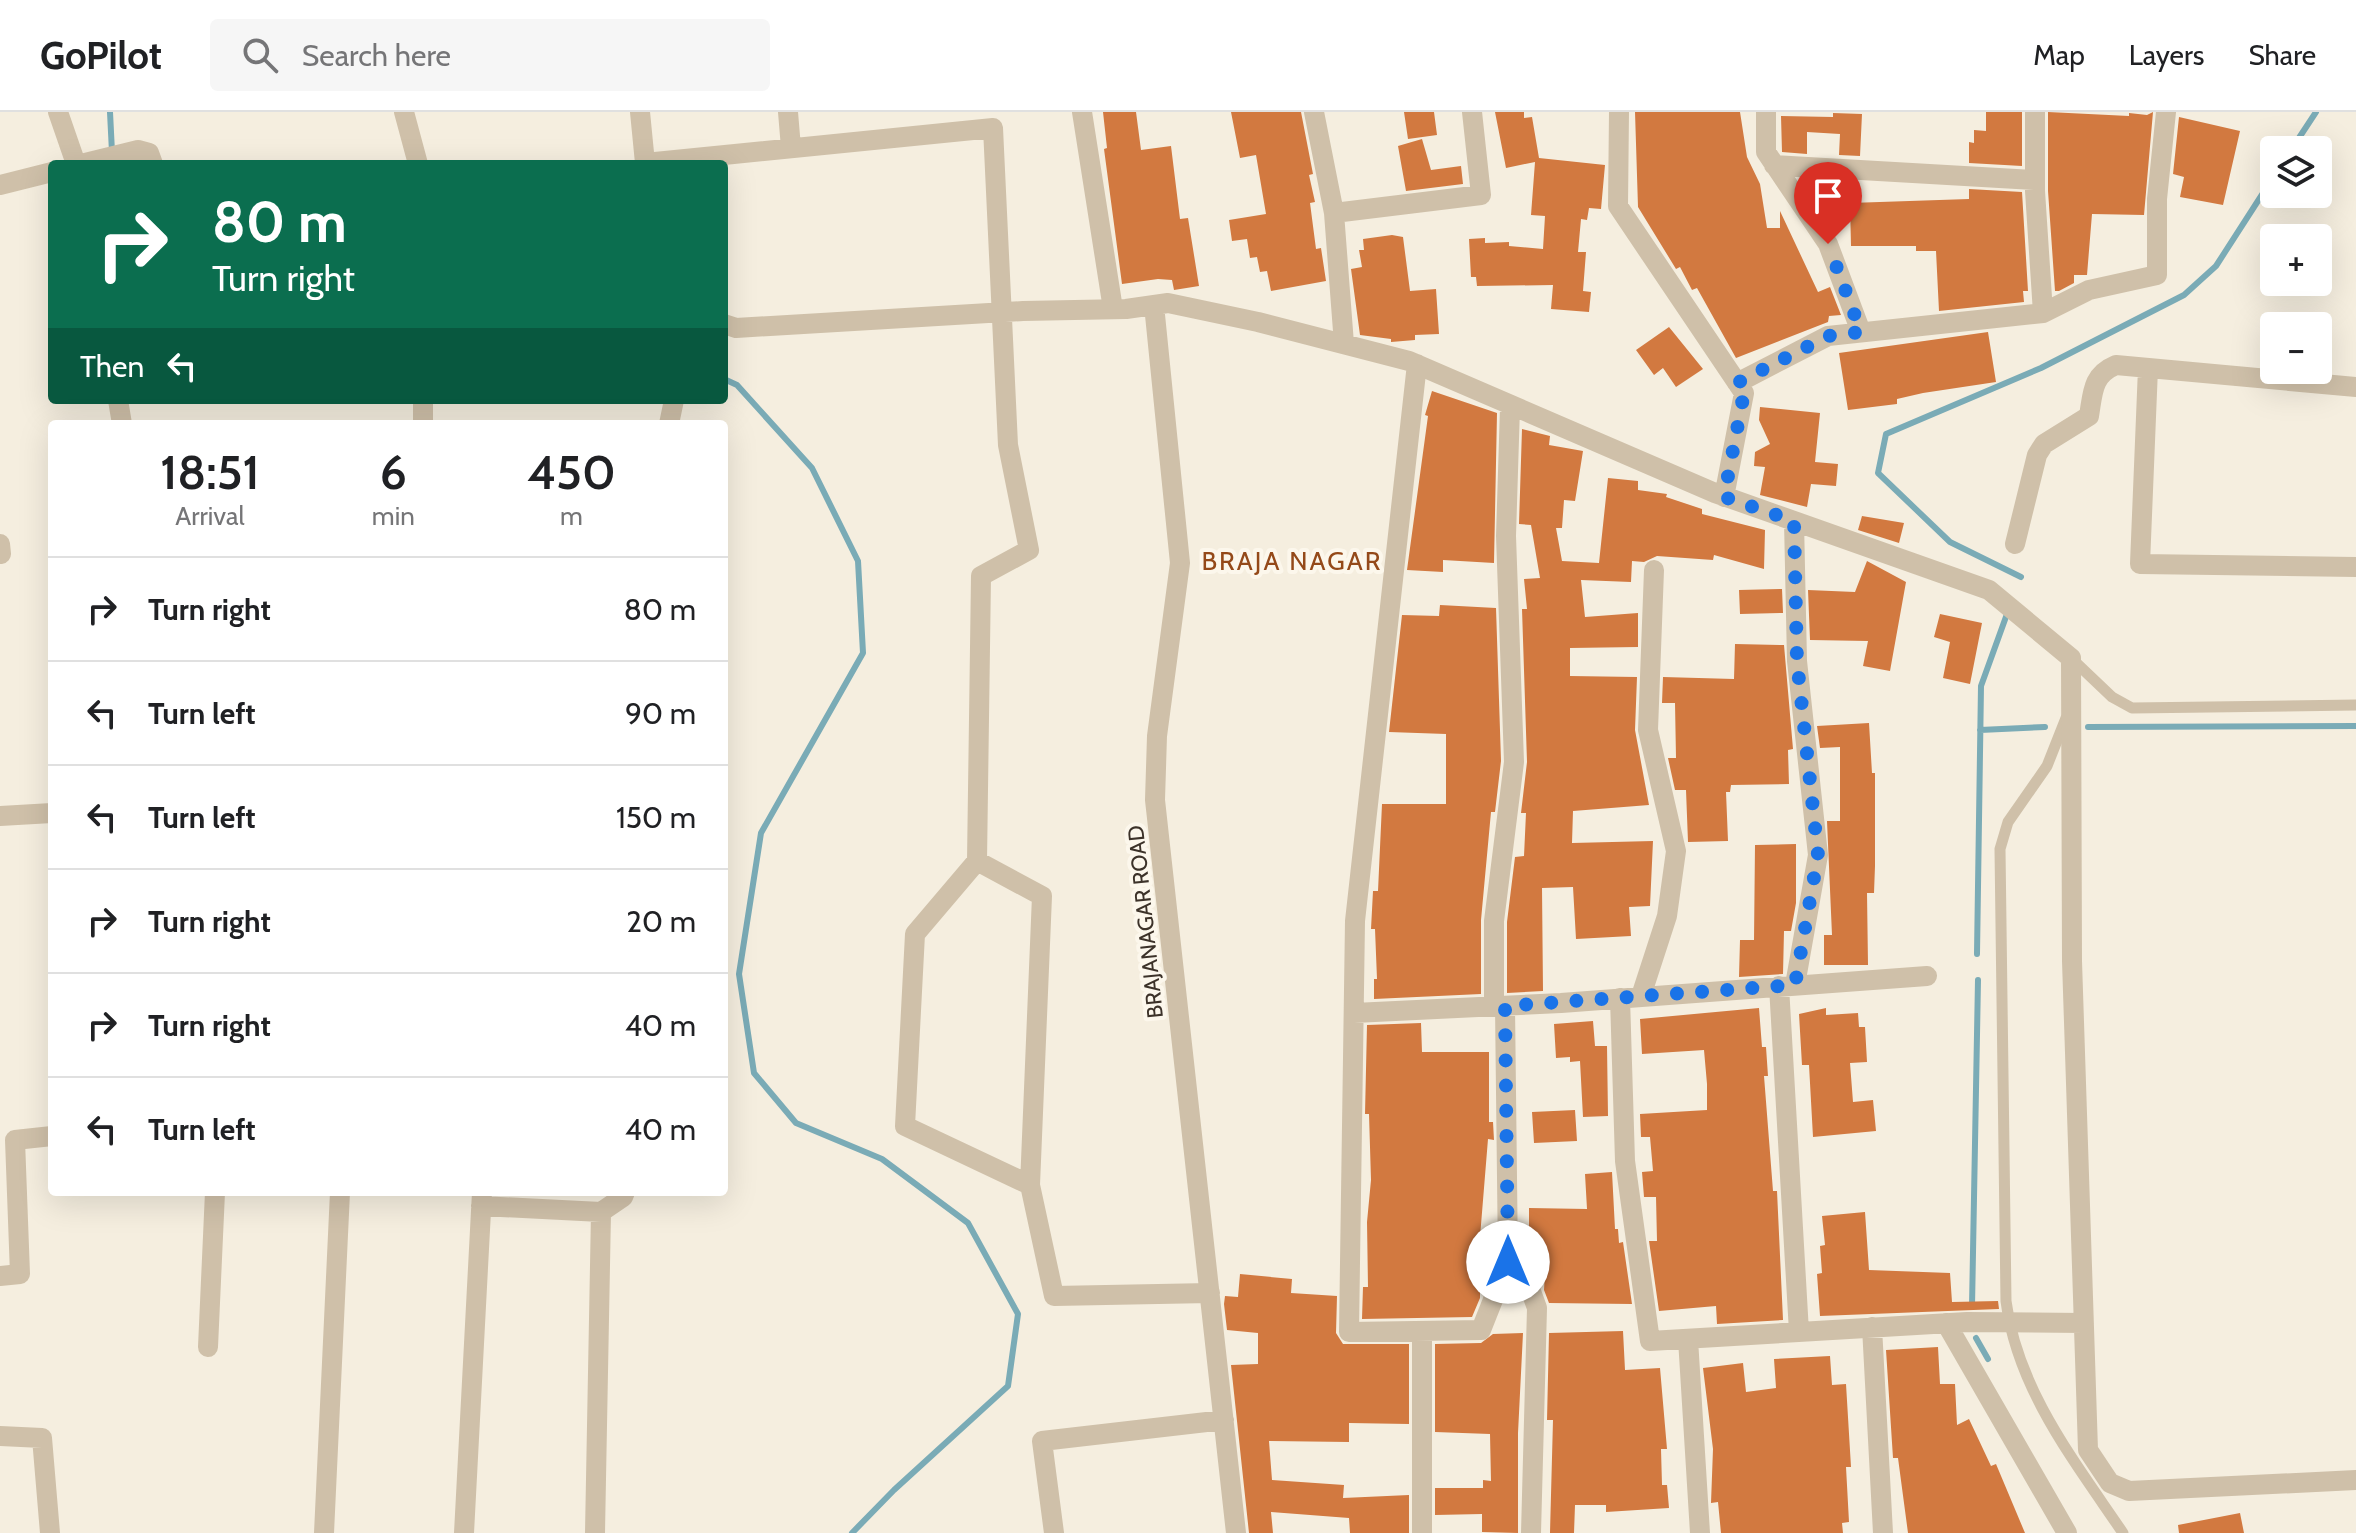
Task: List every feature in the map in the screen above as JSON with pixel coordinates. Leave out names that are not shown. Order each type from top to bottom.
[{"type":"street","points":[[58,112],[82,160]]},
{"type":"street","points":[[404,112],[417,160]]},
{"type":"street","points":[[640,112],[645,160]]},
{"type":"street","points":[[788,112],[791,148]]},
{"type":"street","points":[[1082,112],[1113,309]]},
{"type":"street","points":[[1314,112],[1334,213],[1344,344]]},
{"type":"street","points":[[1334,213],[1481,195],[1472,112]]},
{"type":"street","points":[[1619,112],[1618,206],[1744,393],[1724,497]]},
{"type":"street","points":[[1766,112],[1766,152],[1828,244],[1861,332]]},
{"type":"street","points":[[2035,112],[2034,180],[2043,313]]},
{"type":"street","points":[[1737,383],[1828,336],[2043,313],[2089,290],[2157,275],[2157,199],[2166,112]]},
{"type":"street","points":[[674,160],[791,148],[944,122],[993,128],[1008,445],[1029,550],[981,576],[977,861],[915,934],[905,1126],[1030,1185]]},
{"type":"street","points":[[114,160],[146,157]]},
{"type":"street","points":[[1774,165],[2034,180]]},
{"type":"street","points":[[0,185],[48,173]]},
{"type":"street","points":[[728,328],[1001,312],[1113,309],[1168,303],[1417,364],[1510,407],[1724,497],[1989,590],[2071,658],[2072,961],[2088,1450],[2110,1483],[2129,1491],[2356,1480]]},
{"type":"street","name":"BRAJANAGAR ROAD","points":[[1154,305],[1180,563],[1157,736],[1155,800],[1236,1533]]},
{"type":"street","points":[[1417,364],[1355,921],[1349,1332],[1481,1330],[1508,1262],[1500,1006],[1494,921],[1514,762],[1506,536],[1510,407]]},
{"type":"street","points":[[2015,544],[2037,455],[2044,444],[2089,416],[2098,376],[2116,365],[2356,387]]},
{"type":"street","points":[[2148,368],[2140,564],[2356,567]]},
{"type":"street","points":[[1794,521],[1797,661],[1818,855],[1787,985],[1799,1332]]},
{"type":"street","points":[[1641,996],[1667,916],[1676,851],[1648,730],[1654,570]]},
{"type":"street","points":[[0,816],[48,813]]},
{"type":"street","points":[[977,861],[1042,896],[1030,1185],[1054,1296],[1210,1293]]},
{"type":"street","points":[[1354,1013],[1500,1006],[1927,976]]},
{"type":"street","points":[[1620,998],[1625,1161],[1650,1341],[1946,1323],[2084,1323]]},
{"type":"street","points":[[0,1276],[20,1274],[15,1140],[48,1136]]},
{"type":"street","points":[[208,1347],[215,1196]]},
{"type":"street","points":[[324,1533],[340,1196]]},
{"type":"street","points":[[464,1533],[482,1199],[601,1212],[623,1196]]},
{"type":"street","points":[[595,1533],[601,1212]]},
{"type":"street","points":[[1508,1262],[1529,1286],[1537,1308],[1531,1533]]},
{"type":"street","points":[[1946,1323],[2067,1533]]},
{"type":"street","points":[[1872,1327],[1883,1533]]},
{"type":"street","points":[[1422,1331],[1422,1533]]},
{"type":"street","points":[[1688,1339],[1700,1533]]},
{"type":"street","points":[[1054,1533],[1042,1441],[1224,1420]]},
{"type":"street","points":[[0,1436],[42,1438],[50,1533]]},
{"type":"lane","points":[[2071,658],[2112,697],[2132,708],[2356,705]]},
{"type":"lane","points":[[2070,707],[2047,766],[2008,822],[2000,849],[2005,1263],[2009,1322],[2015,1347],[2058,1436],[2123,1533]]},
{"type":"building","points":[[1103,112],[1136,112],[1141,150],[1171,146],[1180,219],[1188,218],[1199,286],[1174,290],[1172,280],[1158,279],[1122,284],[1104,149],[1107,148]]},
{"type":"building","points":[[1231,112],[1301,112],[1313,174],[1309,175],[1315,202],[1310,203],[1316,249],[1321,248],[1326,281],[1271,291],[1267,271],[1260,272],[1257,257],[1250,258],[1247,239],[1232,241],[1229,220],[1266,214],[1256,155],[1240,158]]},
{"type":"building","points":[[1404,112],[1434,112],[1437,135],[1408,139]]},
{"type":"building","points":[[1495,112],[1524,112],[1524,118],[1532,117],[1539,158],[1605,165],[1601,209],[1589,208],[1587,220],[1581,219],[1578,252],[1586,252],[1583,291],[1591,292],[1589,312],[1551,309],[1553,285],[1477,286],[1476,277],[1471,277],[1469,239],[1485,238],[1485,243],[1509,242],[1509,246],[1543,249],[1545,216],[1531,215],[1535,162],[1506,168]]},
{"type":"building","points":[[1635,112],[1740,112],[1747,157],[1760,184],[1767,228],[1780,228],[1780,211],[1818,292],[1830,287],[1841,315],[1829,316],[1828,322],[1736,358],[1697,288],[1692,290],[1680,267],[1676,269],[1638,207]]},
{"type":"building","points":[[1986,112],[2022,112],[2022,166],[1969,163],[1969,142],[1974,143],[1974,130],[1986,131]]},
{"type":"building","points":[[2048,112],[2129,116],[2129,113],[2147,115],[2153,112],[2144,215],[2092,214],[2087,275],[2074,275],[2074,283],[2059,291],[2055,291],[2048,191]]},
{"type":"building","points":[[1833,113],[1862,114],[1860,156],[1839,155],[1840,134],[1807,132],[1807,154],[1782,152],[1781,116],[1833,117]]},
{"type":"building","points":[[2179,117],[2240,131],[2223,205],[2180,197],[2184,177],[2173,174]]},
{"type":"building","points":[[1422,139],[1431,170],[1461,166],[1463,184],[1406,191],[1398,146]]},
{"type":"building","points":[[1969,189],[2022,192],[2028,291],[2023,291],[2024,302],[1939,311],[1936,251],[1916,251],[1916,246],[1851,246],[1850,203],[1969,199]]},
{"type":"building","points":[[1392,235],[1403,237],[1410,291],[1436,289],[1439,334],[1415,335],[1415,340],[1391,342],[1391,339],[1360,335],[1351,269],[1362,267],[1359,250],[1364,250],[1363,239]]},
{"type":"building","points":[[1669,327],[1703,369],[1676,387],[1663,368],[1654,375],[1636,350]]},
{"type":"building","points":[[1988,332],[1996,382],[1923,393],[1897,399],[1897,404],[1848,410],[1839,353]]},
{"type":"building","points":[[1432,391],[1497,413],[1494,563],[1443,560],[1443,572],[1407,570],[1428,416],[1425,415]]},
{"type":"building","points":[[1760,407],[1820,413],[1815,462],[1838,464],[1836,486],[1811,484],[1807,507],[1760,495],[1765,467],[1754,466],[1755,452],[1770,444],[1759,420]]},
{"type":"building","points":[[1522,429],[1550,436],[1549,445],[1583,451],[1575,501],[1564,500],[1562,528],[1556,528],[1562,561],[1599,563],[1608,478],[1638,481],[1638,490],[1667,494],[1666,497],[1702,509],[1702,514],[1765,530],[1764,569],[1714,555],[1713,560],[1657,556],[1644,562],[1632,561],[1631,582],[1581,580],[1585,617],[1638,613],[1638,647],[1570,648],[1570,676],[1637,677],[1635,730],[1649,805],[1573,811],[1572,843],[1653,841],[1650,906],[1629,907],[1631,936],[1576,939],[1573,887],[1542,888],[1543,991],[1507,993],[1507,922],[1515,857],[1524,856],[1526,813],[1521,813],[1527,762],[1522,609],[1527,609],[1524,579],[1540,578],[1531,525],[1519,524]]},
{"type":"building","points":[[1862,516],[1904,523],[1899,543],[1858,530]]},
{"type":"building","points":[[1867,561],[1906,582],[1890,671],[1863,666],[1868,641],[1810,640],[1808,590],[1855,592]]},
{"type":"building","points":[[1782,589],[1783,613],[1740,614],[1739,590]]},
{"type":"building","points":[[1440,605],[1496,608],[1501,761],[1495,812],[1491,812],[1481,920],[1481,994],[1374,999],[1374,979],[1377,979],[1375,929],[1371,929],[1373,891],[1378,891],[1382,804],[1446,804],[1446,734],[1389,732],[1402,615],[1439,616]]},
{"type":"building","points":[[1940,614],[1982,623],[1970,684],[1943,678],[1950,642],[1934,637]]},
{"type":"building","points":[[1735,644],[1784,645],[1793,749],[1788,750],[1789,784],[1731,785],[1730,792],[1726,792],[1728,841],[1688,842],[1686,790],[1675,790],[1668,758],[1676,758],[1675,703],[1662,703],[1663,677],[1734,679]]},
{"type":"building","points":[[1869,723],[1872,773],[1875,773],[1875,866],[1874,893],[1867,893],[1868,965],[1824,965],[1824,935],[1832,935],[1827,821],[1840,821],[1840,747],[1820,748],[1817,726]]},
{"type":"building","points":[[1796,844],[1796,903],[1791,931],[1784,931],[1783,974],[1739,977],[1740,940],[1754,940],[1755,845]]},
{"type":"building","points":[[1759,1008],[1762,1047],[1766,1047],[1768,1076],[1764,1076],[1773,1191],[1777,1191],[1783,1320],[1717,1324],[1716,1306],[1659,1311],[1649,1241],[1657,1241],[1656,1197],[1644,1197],[1642,1172],[1653,1171],[1650,1137],[1641,1137],[1640,1114],[1707,1110],[1707,1084],[1704,1050],[1642,1054],[1640,1019]]},
{"type":"building","points":[[1826,1008],[1826,1015],[1858,1013],[1859,1027],[1865,1027],[1867,1062],[1850,1063],[1853,1102],[1873,1100],[1876,1131],[1813,1137],[1809,1065],[1802,1065],[1799,1014]]},
{"type":"building","points":[[1593,1021],[1595,1046],[1607,1046],[1608,1116],[1583,1117],[1580,1061],[1570,1062],[1570,1057],[1556,1058],[1554,1024]]},
{"type":"building","points":[[1421,1023],[1422,1052],[1489,1052],[1489,1122],[1493,1122],[1494,1140],[1488,1139],[1480,1237],[1490,1238],[1487,1264],[1480,1263],[1480,1298],[1472,1317],[1362,1319],[1363,1287],[1368,1287],[1367,1222],[1371,1180],[1369,1114],[1365,1114],[1367,1025]]},
{"type":"building","points":[[1575,1110],[1577,1141],[1534,1143],[1532,1112]]},
{"type":"building","points":[[1612,1172],[1615,1229],[1618,1229],[1619,1243],[1623,1242],[1632,1304],[1549,1303],[1544,1290],[1545,1273],[1535,1273],[1529,1266],[1529,1208],[1587,1209],[1585,1174]]},
{"type":"building","points":[[1865,1212],[1869,1270],[1950,1273],[1952,1302],[1998,1301],[1999,1309],[1820,1316],[1817,1274],[1822,1273],[1820,1246],[1825,1245],[1822,1216]]},
{"type":"building","points":[[1240,1274],[1292,1279],[1291,1293],[1337,1296],[1336,1333],[1343,1344],[1409,1344],[1409,1424],[1349,1423],[1349,1442],[1269,1441],[1272,1480],[1344,1485],[1343,1498],[1409,1495],[1409,1533],[1350,1533],[1349,1518],[1271,1512],[1273,1533],[1249,1533],[1231,1365],[1258,1364],[1258,1333],[1227,1330],[1224,1304],[1225,1296],[1238,1297]]},
{"type":"building","points":[[1623,1331],[1625,1370],[1660,1368],[1667,1449],[1661,1449],[1662,1485],[1667,1485],[1669,1508],[1606,1512],[1606,1505],[1575,1505],[1574,1533],[1550,1533],[1553,1420],[1547,1420],[1549,1333]]},
{"type":"building","points":[[1523,1333],[1518,1433],[1518,1533],[1482,1532],[1482,1514],[1435,1515],[1435,1488],[1483,1488],[1483,1480],[1491,1481],[1490,1434],[1435,1432],[1435,1344],[1481,1343],[1493,1334]]},
{"type":"building","points":[[1938,1347],[1940,1384],[1955,1384],[1957,1425],[1969,1419],[1991,1466],[1996,1464],[2025,1533],[1908,1533],[1898,1458],[1893,1458],[1886,1350]]},
{"type":"building","points":[[1830,1356],[1832,1385],[1846,1384],[1851,1467],[1846,1467],[1849,1522],[1842,1523],[1843,1533],[1721,1533],[1718,1502],[1711,1503],[1713,1449],[1703,1368],[1743,1363],[1746,1392],[1776,1388],[1774,1359]]},
{"type":"building","points":[[2240,1513],[2244,1533],[2179,1533],[2178,1525]]},
{"type":"waterway","points":[[110,112],[112,152]]},
{"type":"waterway","points":[[2300,136],[2316,112]]},
{"type":"waterway","points":[[2021,577],[1950,542],[1878,473],[1886,434],[2041,368],[2184,295],[2216,266],[2260,198]]},
{"type":"waterway","points":[[728,381],[737,385],[812,468],[858,561],[863,653],[761,833],[739,974],[754,1073],[796,1123],[882,1159],[968,1223],[1018,1314],[1008,1386],[894,1490],[852,1533]]},
{"type":"waterway","points":[[1977,954],[1981,686],[2007,614]]},
{"type":"waterway","points":[[2088,727],[2356,726]]},
{"type":"waterway","points":[[1980,730],[2045,727]]},
{"type":"waterway","points":[[1972,1307],[1978,980]]},
{"type":"waterway","points":[[1976,1338],[1988,1359]]},
{"type":"district","name":"BRAJA NAGAR","points":[[1292,561]]},
{"type":"route","points":[[1508,1262],[1505,1006],[1795,985],[1818,855],[1797,661],[1794,521],[1724,497],[1744,393],[1737,383],[1828,336],[1861,332],[1828,244]]}]
